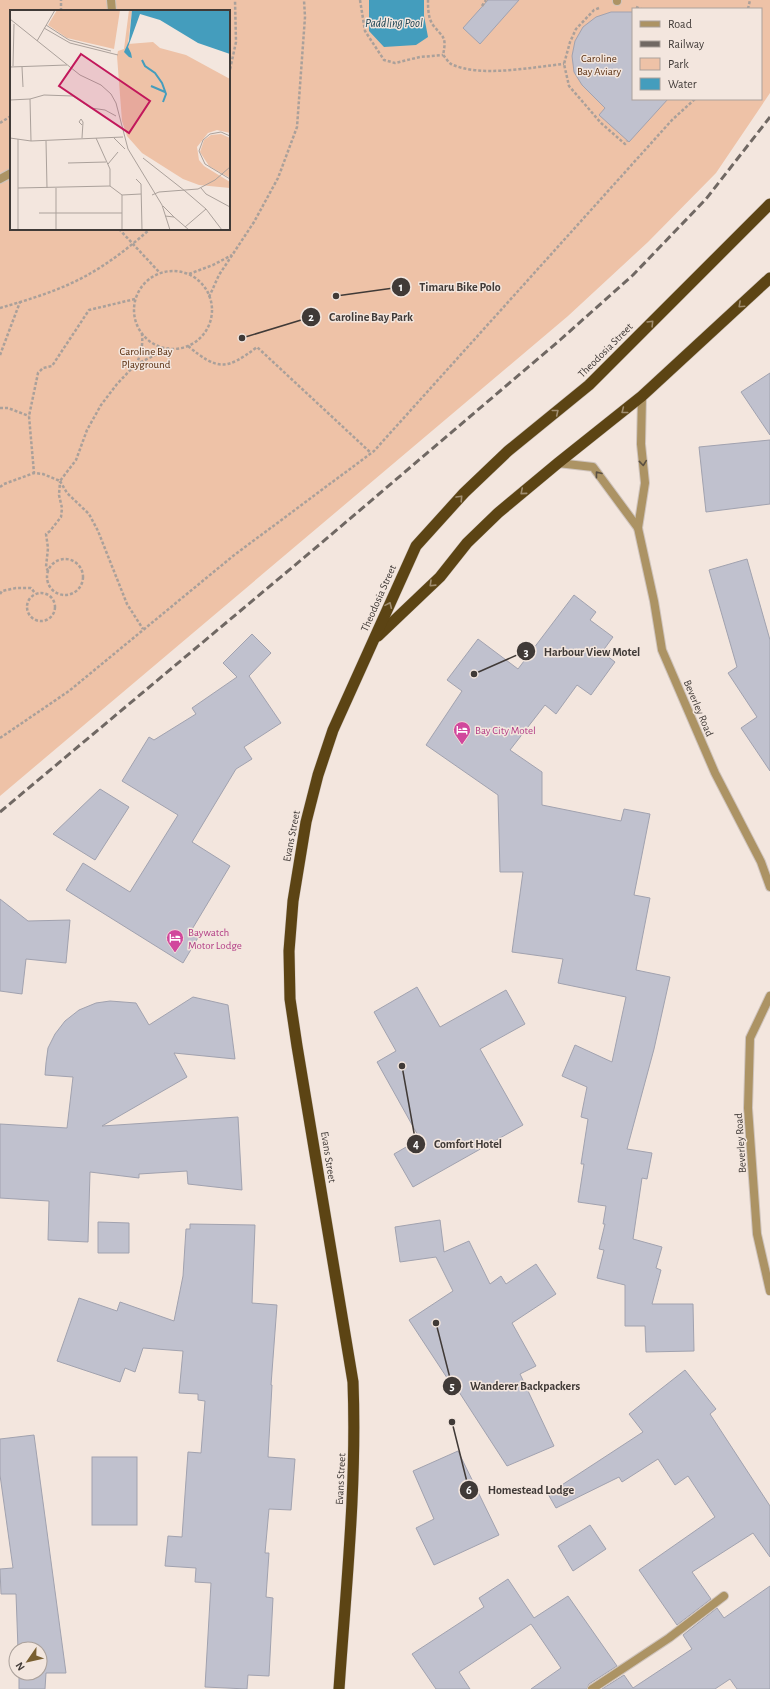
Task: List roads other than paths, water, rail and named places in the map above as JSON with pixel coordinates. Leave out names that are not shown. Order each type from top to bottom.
[{"type":"highway","name":"Theodosia Street","points":[[373,641],[416,546],[464,493],[508,451],[589,385],[770,204]]},
{"type":"highway","name":"Theodosia Street","points":[[373,641],[440,577],[467,543],[493,518],[558,463],[642,396],[770,278]]},
{"type":"highway","name":"Evans Street","points":[[339,1689],[354,1476],[355,1426],[353,1382],[290,999],[289,952],[293,902],[300,858],[306,822],[318,775],[333,730],[373,641]]},
{"type":"street","points":[[111,0],[112,10]]},
{"type":"street","points":[[0,179],[10,174]]},
{"type":"street","name":"Beverley Road","points":[[642,396],[641,444],[645,483],[638,528],[654,601],[662,650],[715,773],[761,862],[770,887]]},
{"type":"street","name":"Beverley Road","points":[[558,463],[593,467],[638,528]]},
{"type":"street","name":"Beverley Road","points":[[770,996],[750,1038],[748,1108],[757,1234],[770,1291]]},
{"type":"street","points":[[592,1689],[669,1638],[724,1596]]},
{"type":"water","name":"Paddling Pool","points":[[369,0],[424,0],[424,16],[428,37],[416,45],[384,47],[369,31]]},
{"type":"railway","points":[[0,812],[319,545],[560,340],[633,275],[706,199],[770,117]]},
{"type":"place","name":"Timaru Bike Polo","points":[[336,296]]},
{"type":"place","name":"Caroline Bay Park","points":[[242,338]]},
{"type":"place","name":"Harbour View Motel","points":[[474,674]]},
{"type":"place","name":"Bay City Motel","points":[[462,745]]},
{"type":"place","name":"Baywatch Motor Lodge","points":[[175,953]]},
{"type":"place","name":"Comfort Hotel","points":[[402,1066]]},
{"type":"place","name":"Wanderer Backpackers","points":[[436,1323]]},
{"type":"place","name":"Homestead Lodge","points":[[452,1422]]},
{"type":"park label","name":"Caroline Bay Aviary","points":[[599,64]]},
{"type":"park label","name":"Caroline Bay Playground","points":[[146,357]]}]
